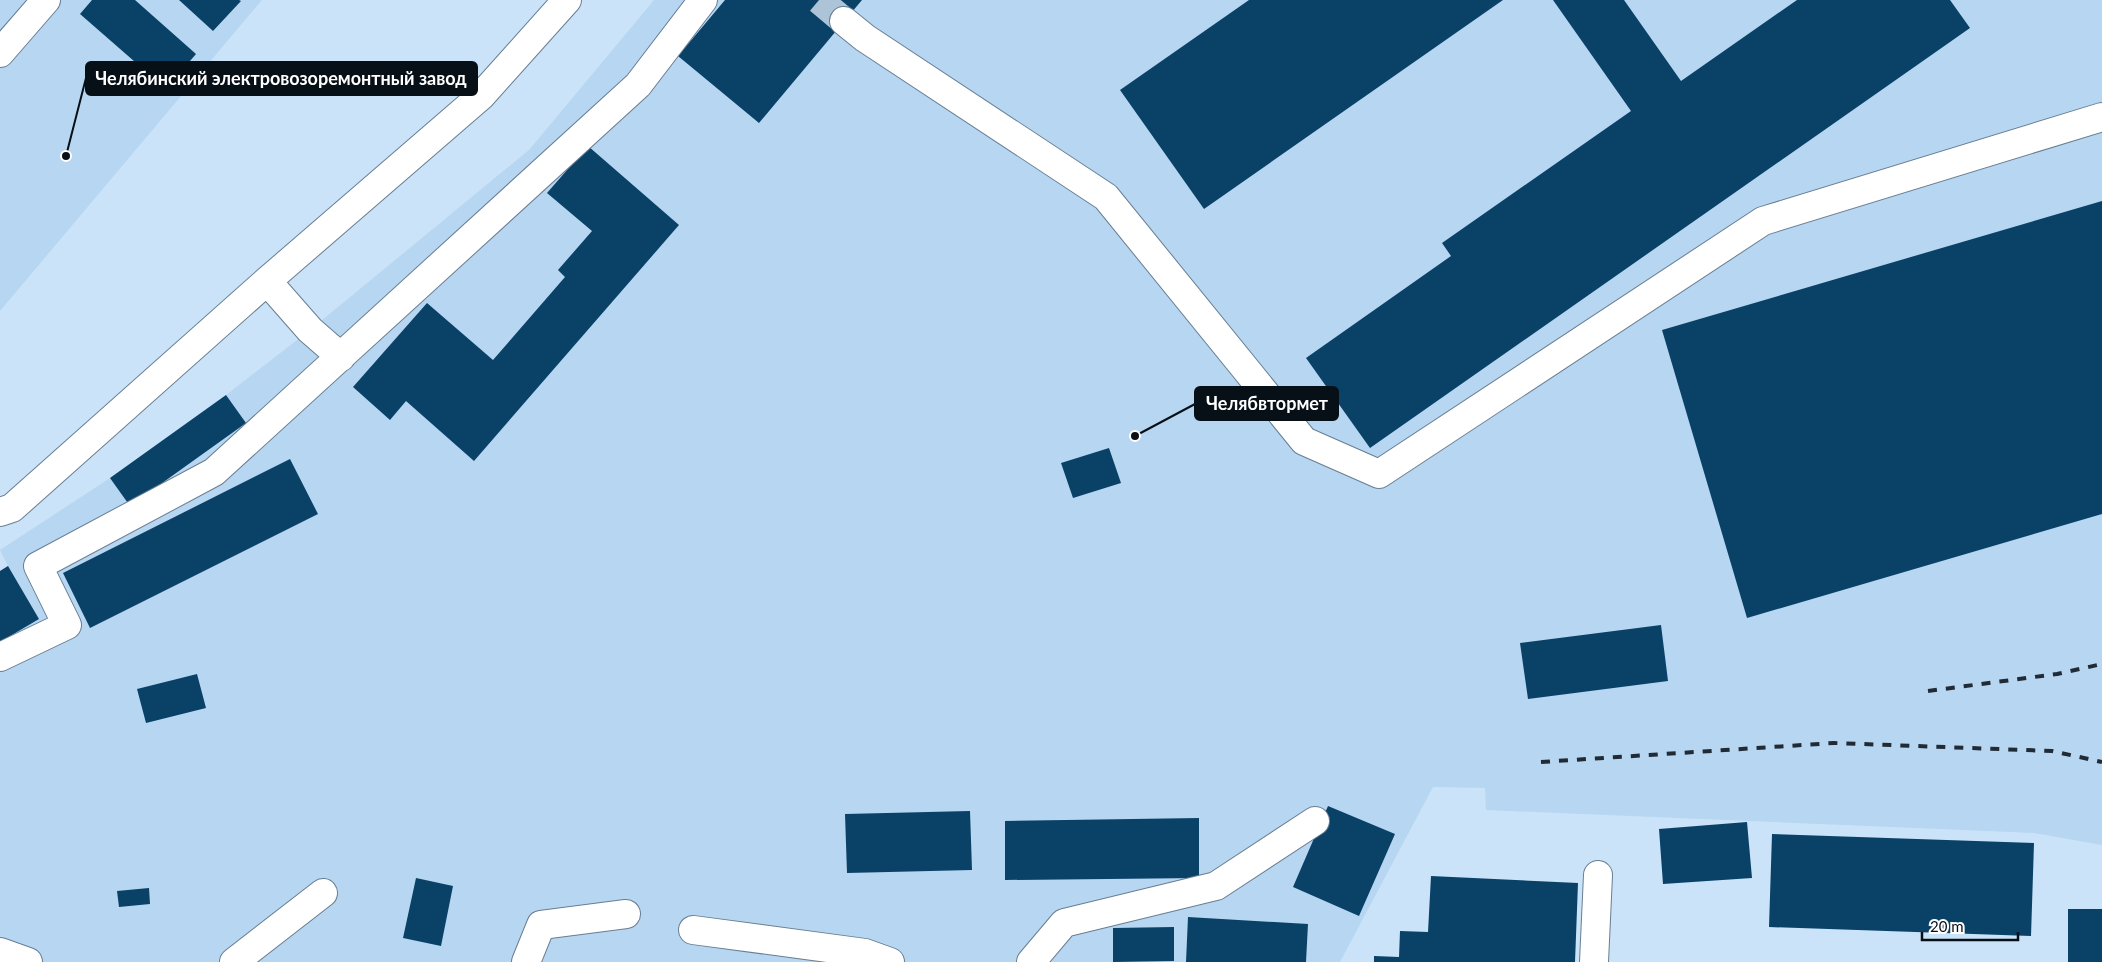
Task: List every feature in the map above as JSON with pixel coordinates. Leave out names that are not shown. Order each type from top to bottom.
[{"type":"lane","points":[[0,53],[46,0]]},
{"type":"lane","points":[[0,512],[12,508],[267,281],[481,96],[567,0]]},
{"type":"lane","points":[[0,657],[67,625],[38,566],[214,472],[638,85],[703,0]]},
{"type":"lane","points":[[844,21],[865,38],[1106,197],[1304,441],[1379,474],[1763,221],[2102,117]]},
{"type":"lane","points":[[267,281],[310,330],[341,357]]},
{"type":"lane","points":[[1031,962],[1064,923],[1216,886],[1315,821]]},
{"type":"lane","points":[[1594,962],[1598,875]]},
{"type":"lane","points":[[234,962],[323,893]]},
{"type":"lane","points":[[526,962],[541,925],[626,914]]},
{"type":"lane","points":[[693,930],[865,953],[890,962]]},
{"type":"lane","points":[[0,952],[28,962]]},
{"type":"shaded area","points":[[0,0],[262,0],[0,311]]},
{"type":"shaded area","points":[[654,0],[2102,0],[2102,845],[2034,833],[1486,810],[1485,788],[1433,787],[1340,962],[0,962],[0,571],[8,566],[0,550],[110,478],[226,395],[310,330],[529,150]]},
{"type":"building","points":[[92,0],[135,0],[196,54],[166,89],[80,14]]},
{"type":"building","points":[[179,0],[239,0],[241,1],[213,31]]},
{"type":"building","points":[[725,0],[862,0],[759,123],[678,56]]},
{"type":"building","points":[[1249,0],[1503,0],[1204,209],[1120,90]]},
{"type":"building","points":[[1553,0],[1624,0],[1681,81],[1797,0],[1950,0],[1970,28],[1370,448],[1306,358],[1451,256],[1442,243],[1631,111]]},
{"type":"building","points":[[588,146],[679,225],[474,461],[406,401],[390,420],[353,387],[427,303],[493,360],[565,277],[558,270],[592,231],[547,193]]},
{"type":"building","points":[[2102,201],[2102,514],[1747,618],[1662,330]]},
{"type":"building","points":[[226,395],[246,423],[130,506],[110,478]]},
{"type":"building","points":[[1109,448],[1121,483],[1073,498],[1061,463]]},
{"type":"building","points":[[290,459],[318,514],[90,628],[63,573]]},
{"type":"building","points":[[8,566],[39,619],[0,642],[0,571]]},
{"type":"building","points":[[1661,625],[1668,681],[1528,699],[1520,643]]},
{"type":"building","points":[[197,674],[206,708],[146,723],[137,689]]},
{"type":"building","points":[[1328,806],[1395,834],[1359,916],[1293,887]]},
{"type":"building","points":[[970,811],[972,870],[847,873],[845,814]]},
{"type":"building","points":[[1199,818],[1199,878],[1005,880],[1005,821]]},
{"type":"building","points":[[1747,822],[1752,878],[1663,884],[1659,829]]},
{"type":"building","points":[[1772,834],[2034,843],[2031,936],[1769,927]]},
{"type":"building","points":[[1431,876],[1578,883],[1575,962],[1374,962],[1374,956],[1399,957],[1400,931],[1428,932]]},
{"type":"building","points":[[416,878],[453,886],[441,946],[403,938]]},
{"type":"building","points":[[149,888],[150,904],[119,907],[117,891]]},
{"type":"building","points":[[2068,909],[2102,909],[2102,962],[2068,962]]},
{"type":"building","points":[[1188,917],[1308,924],[1306,962],[1186,962]]},
{"type":"building","points":[[1174,927],[1174,961],[1113,962],[1113,928]]},
{"type":"tunnel","points":[[819,0],[844,21]]},
{"type":"railway","points":[[1928,691],[2057,674],[2102,664]]},
{"type":"railway","points":[[1541,762],[1834,743],[2052,751],[2102,762]]},
{"type":"place","name":"Челябинский электровозоремонтный завод","points":[[66,156]]},
{"type":"place","name":"Челябвтормет","points":[[1135,436]]}]
